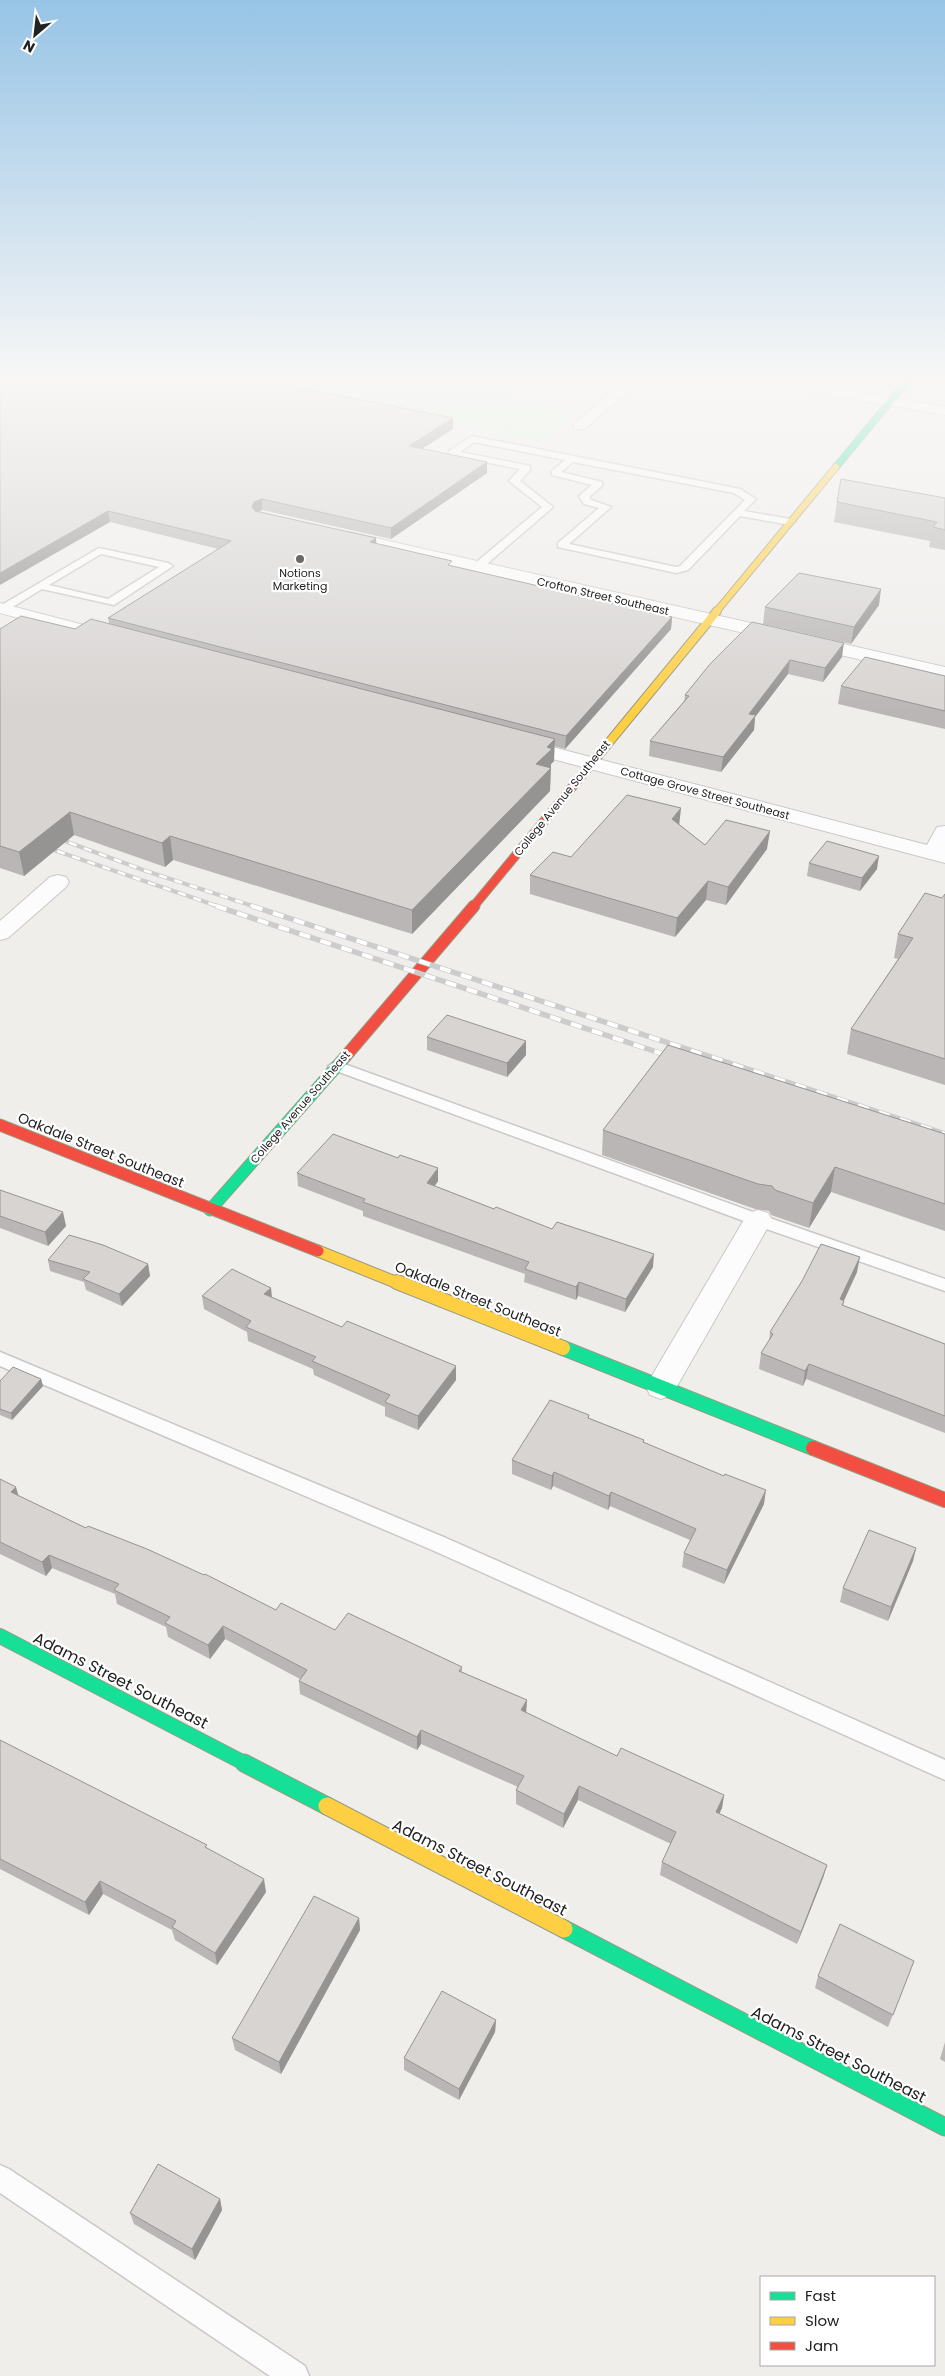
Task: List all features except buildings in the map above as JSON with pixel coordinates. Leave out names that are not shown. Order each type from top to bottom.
[{"type":"street","name":"College Avenue Southeast","points":[[210,1210],[427,963],[816,491]]},
{"type":"street","name":"Crofton Street Southeast","points":[[337,535],[945,673]]},
{"type":"street","points":[[1,609],[134,644]]},
{"type":"street","name":"Cottage Grove Street Southeast","points":[[504,741],[939,855]]},
{"type":"street","points":[[939,855],[945,832]]},
{"type":"street","points":[[0,932],[58,882]]},
{"type":"street","name":"Oakdale Street Southeast","points":[[0,1125],[210,1210],[945,1500]]},
{"type":"street","points":[[660,1387],[758,1220]]},
{"type":"street","name":"Adams Street Southeast","points":[[0,1636],[945,2127]]},
{"type":"lane","points":[[478,567],[548,507],[527,491]]},
{"type":"lane","points":[[590,491],[584,496],[588,502],[606,507],[562,545],[676,570],[684,568],[751,499],[736,491]]},
{"type":"lane","points":[[738,513],[790,522]]},
{"type":"lane","points":[[1,609],[99,551],[168,566],[110,603],[41,586]]},
{"type":"lane","points":[[336,1066],[758,1220],[945,1285]]},
{"type":"lane","points":[[0,1359],[440,1544],[945,1770]]},
{"type":"lane","points":[[0,2178],[295,2376]]},
{"type":"railway","points":[[54,837],[146,871],[256,907]]},
{"type":"railway","points":[[42,846],[220,907]]},
{"type":"railway","points":[[216,906],[675,1058]]},
{"type":"railway","points":[[252,906],[945,1134]]},
{"type":"traffic: fast","points":[[210,1210],[345,1057]]},
{"type":"traffic: fast","points":[[563,1348],[813,1448]]},
{"type":"traffic: fast","points":[[0,1636],[327,1806]]},
{"type":"traffic: fast","points":[[564,1929],[945,2127]]},
{"type":"traffic: slow","points":[[597,757],[816,491]]},
{"type":"traffic: slow","points":[[318,1251],[563,1348]]},
{"type":"traffic: slow","points":[[327,1806],[564,1929]]},
{"type":"traffic: jam","points":[[345,1057],[427,963],[597,757]]},
{"type":"traffic: jam","points":[[0,1125],[318,1251]]},
{"type":"traffic: jam","points":[[813,1448],[945,1500]]},
{"type":"place","name":"Notions Marketing","points":[[300,559]]}]
